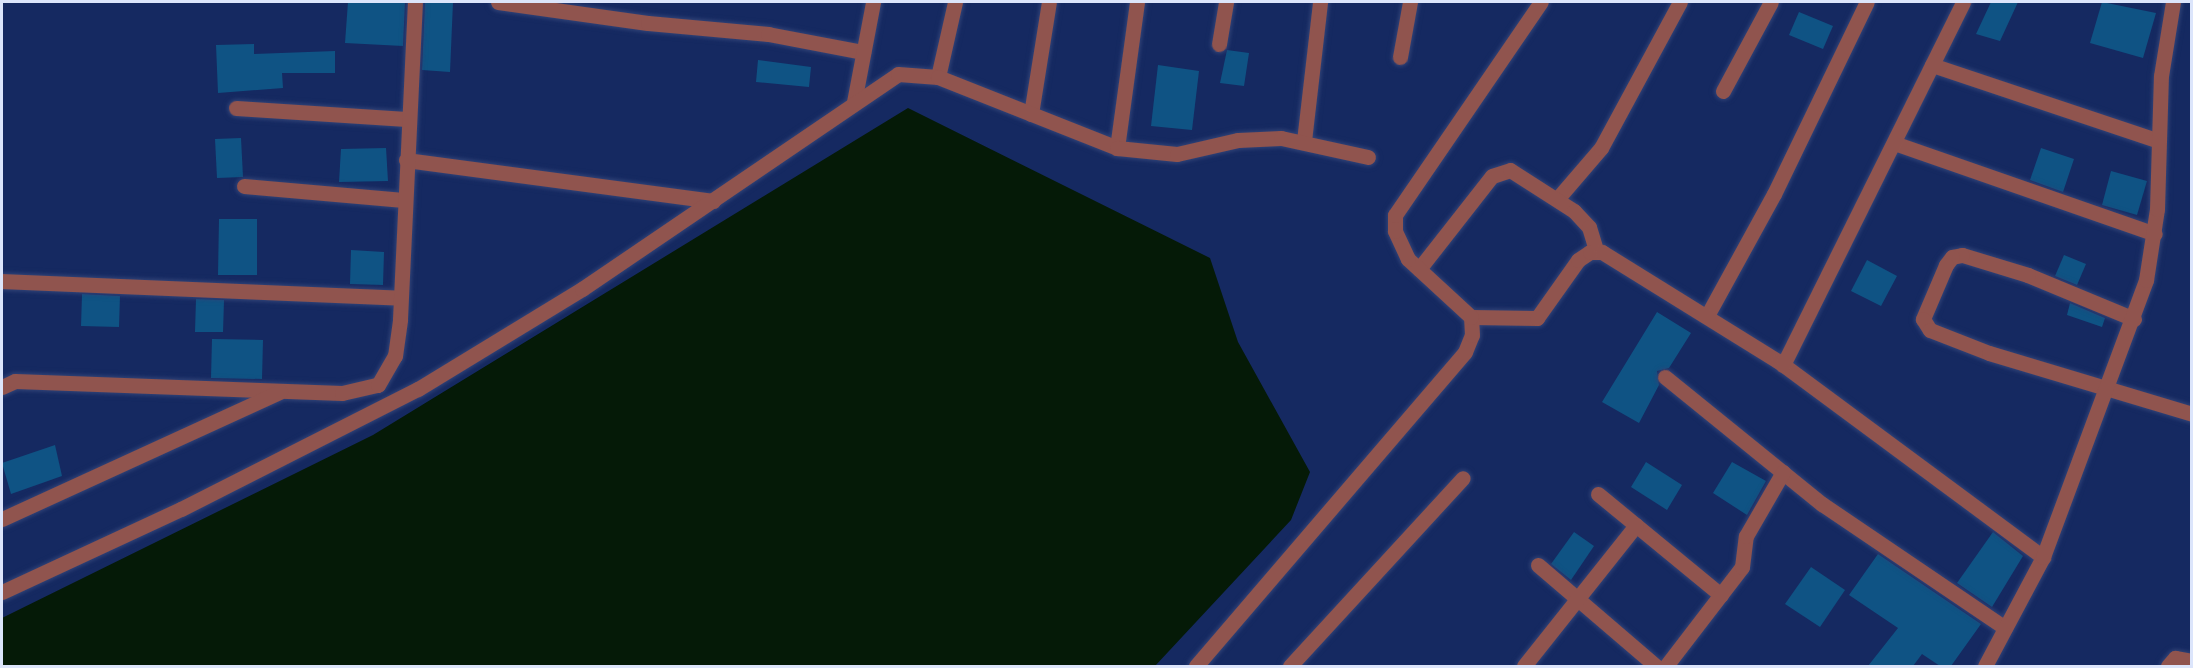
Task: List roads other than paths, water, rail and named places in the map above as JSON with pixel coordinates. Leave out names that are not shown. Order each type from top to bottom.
[{"type":"street","points":[[2,387],[15,381],[342,393],[378,385],[395,356],[415,2]]},
{"type":"street","points":[[498,2],[648,23],[768,34],[864,52]]},
{"type":"street","points":[[854,102],[873,2]]},
{"type":"street","points":[[938,77],[955,2]]},
{"type":"street","points":[[1031,114],[1049,2]]},
{"type":"street","points":[[1117,148],[1137,2]]},
{"type":"street","points":[[1219,44],[1226,2]]},
{"type":"street","points":[[1304,141],[1320,2]]},
{"type":"street","points":[[1400,57],[1410,2]]},
{"type":"street","points":[[1541,2],[1514,46],[1400,203],[1395,231],[1399,246],[1419,269],[1471,317],[1537,318],[1578,260],[1596,250]]},
{"type":"street","points":[[1558,198],[1601,148],[1680,2]]},
{"type":"street","points":[[1722,91],[1771,2]]},
{"type":"street","points":[[1708,314],[1774,194],[1867,2]]},
{"type":"street","points":[[1783,365],[1963,2]]},
{"type":"street","points":[[1985,666],[2043,557],[2105,384],[2134,319],[2155,234],[2157,140],[2173,2]]},
{"type":"street","points":[[1932,65],[2157,140]]},
{"type":"street","points":[[2,592],[181,509],[418,389],[582,290],[898,74],[938,77],[1117,148],[1177,154],[1238,140],[1304,141],[1368,157]]},
{"type":"street","points":[[236,108],[407,119]]},
{"type":"street","points":[[1894,143],[2155,234]]},
{"type":"street","points":[[406,160],[713,201]]},
{"type":"street","points":[[1419,269],[1495,173],[1517,171],[1558,198],[1584,220],[1596,250],[1708,314],[1783,365],[2043,557]]},
{"type":"street","points":[[244,186],[403,200]]},
{"type":"street","points":[[2134,319],[2028,275],[1962,255],[1949,260],[1931,296],[1923,319],[1930,330],[1989,353],[2105,384],[2192,414]]},
{"type":"street","points":[[2,281],[400,298]]},
{"type":"street","points":[[1196,666],[1450,374],[1472,335],[1471,317]]},
{"type":"street","points":[[1665,377],[1822,504],[2005,628]]},
{"type":"street","points":[[2,519],[283,391]]},
{"type":"street","points":[[1666,666],[1742,567],[1746,536],[1783,472]]},
{"type":"street","points":[[1290,666],[1463,478]]},
{"type":"street","points":[[1598,494],[1721,595]]},
{"type":"street","points":[[1524,666],[1636,525]]},
{"type":"street","points":[[1538,566],[1656,666]]},
{"type":"street","points":[[2168,666],[2178,658],[2192,661]]}]
